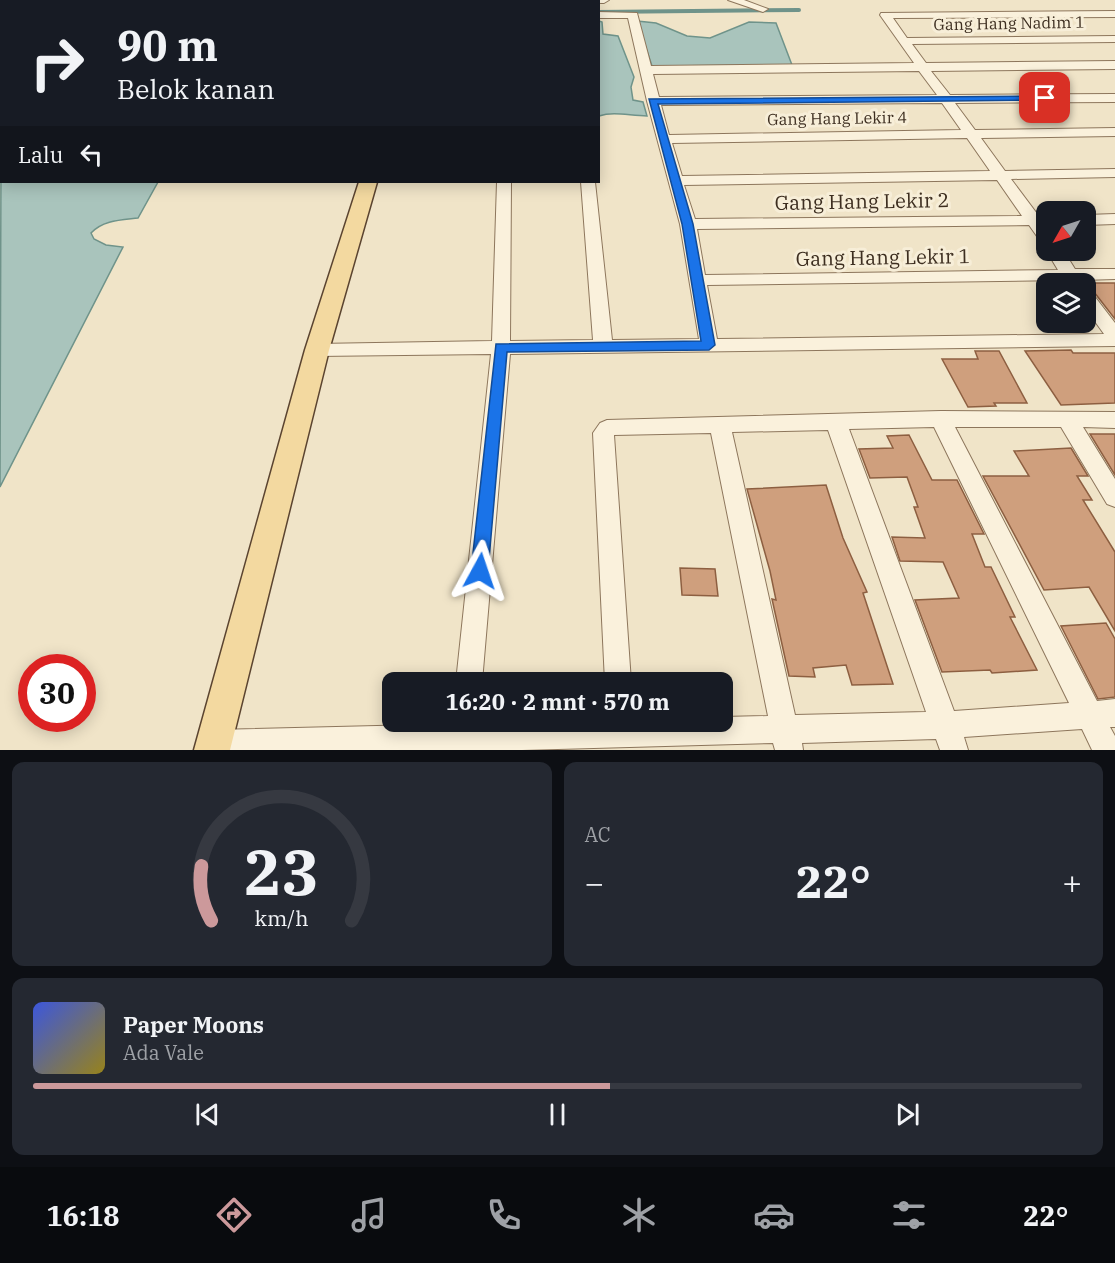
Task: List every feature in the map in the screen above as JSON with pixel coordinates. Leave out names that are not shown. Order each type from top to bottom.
[{"type":"main road","points":[[213,747],[317,350],[368,183]]},
{"type":"street","points":[[532,0],[604,0]]},
{"type":"street","points":[[733,0],[763,9]]},
{"type":"street","points":[[1036,214],[970,134],[885,15],[1115,14]]},
{"type":"street","points":[[600,15],[633,15],[652,101],[688,224],[709,345]]},
{"type":"street","name":"Gang Hang Nadim 1","points":[[903,41],[1115,39]]},
{"type":"street","points":[[645,70],[925,72],[1115,65]]},
{"type":"street","points":[[652,101],[1115,98]]},
{"type":"street","name":"Gang Hang Lekir 4","points":[[664,139],[1115,132]]},
{"type":"street","points":[[677,181],[1115,173]]},
{"type":"street","points":[[470,672],[501,347],[504,183]]},
{"type":"street","points":[[588,183],[603,347]]},
{"type":"street","points":[[1096,220],[1115,219]]},
{"type":"street","name":"Gang Hang Lekir 2","points":[[688,224],[1036,220]]},
{"type":"street","name":"Gang Hang Lekir 1","points":[[1096,276],[1115,274]]},
{"type":"street","name":"Gang Hang Lekir 1","points":[[698,280],[1036,279]]},
{"type":"street","points":[[1096,311],[1115,338]]},
{"type":"street","points":[[317,350],[1115,338]]},
{"type":"street","points":[[940,419],[1102,713],[1107,750]]},
{"type":"street","points":[[617,672],[604,430],[720,424],[940,419],[1115,420]]},
{"type":"street","points":[[1068,421],[1115,498]]},
{"type":"street","points":[[836,423],[950,737]]},
{"type":"street","points":[[720,424],[787,740]]},
{"type":"street","points":[[685,732],[787,740],[950,737],[1102,713]]},
{"type":"street","points":[[213,747],[435,732]]},
{"type":"water","points":[[600,21],[603,34],[618,36],[634,77],[631,87],[633,100],[643,102],[647,116],[600,116]]},
{"type":"water","points":[[637,21],[656,23],[687,36],[710,38],[749,22],[776,23],[792,65],[652,66]]},
{"type":"water","points":[[1,183],[157,183],[138,218],[107,223],[91,233],[94,239],[106,245],[123,247],[0,487]]},
{"type":"building","points":[[1096,283],[1115,283],[1115,319],[1096,295]]},
{"type":"building","points":[[1071,350],[1073,353],[1115,353],[1115,403],[1061,405],[1025,351]]},
{"type":"building","points":[[975,351],[999,351],[1027,403],[994,403],[996,406],[968,407],[942,359],[978,359]]},
{"type":"building","points":[[1090,434],[1115,434],[1115,475]]},
{"type":"building","points":[[909,435],[932,480],[957,480],[984,534],[972,534],[985,567],[991,567],[1015,617],[1010,617],[1037,670],[992,673],[990,670],[942,672],[915,600],[959,598],[943,562],[900,561],[892,537],[925,538],[914,507],[918,507],[907,477],[870,478],[859,449],[893,448],[887,436]]},
{"type":"building","points":[[1071,448],[1088,476],[1077,476],[1092,500],[1083,500],[1115,552],[1115,631],[1089,587],[1044,590],[983,476],[1029,476],[1014,451]]},
{"type":"building","points":[[826,485],[843,538],[867,592],[863,593],[893,684],[852,685],[846,665],[813,668],[815,677],[789,676],[772,599],[776,600],[770,571],[747,489]]},
{"type":"building","points":[[680,568],[715,569],[718,596],[682,595]]},
{"type":"building","points":[[1106,623],[1115,639],[1115,697],[1098,699],[1061,626]]},
{"type":"waterway","points":[[600,12],[799,10]]},
{"type":"route","points":[[480,571],[501,347],[709,345],[688,224],[652,101],[1045,98]]}]
